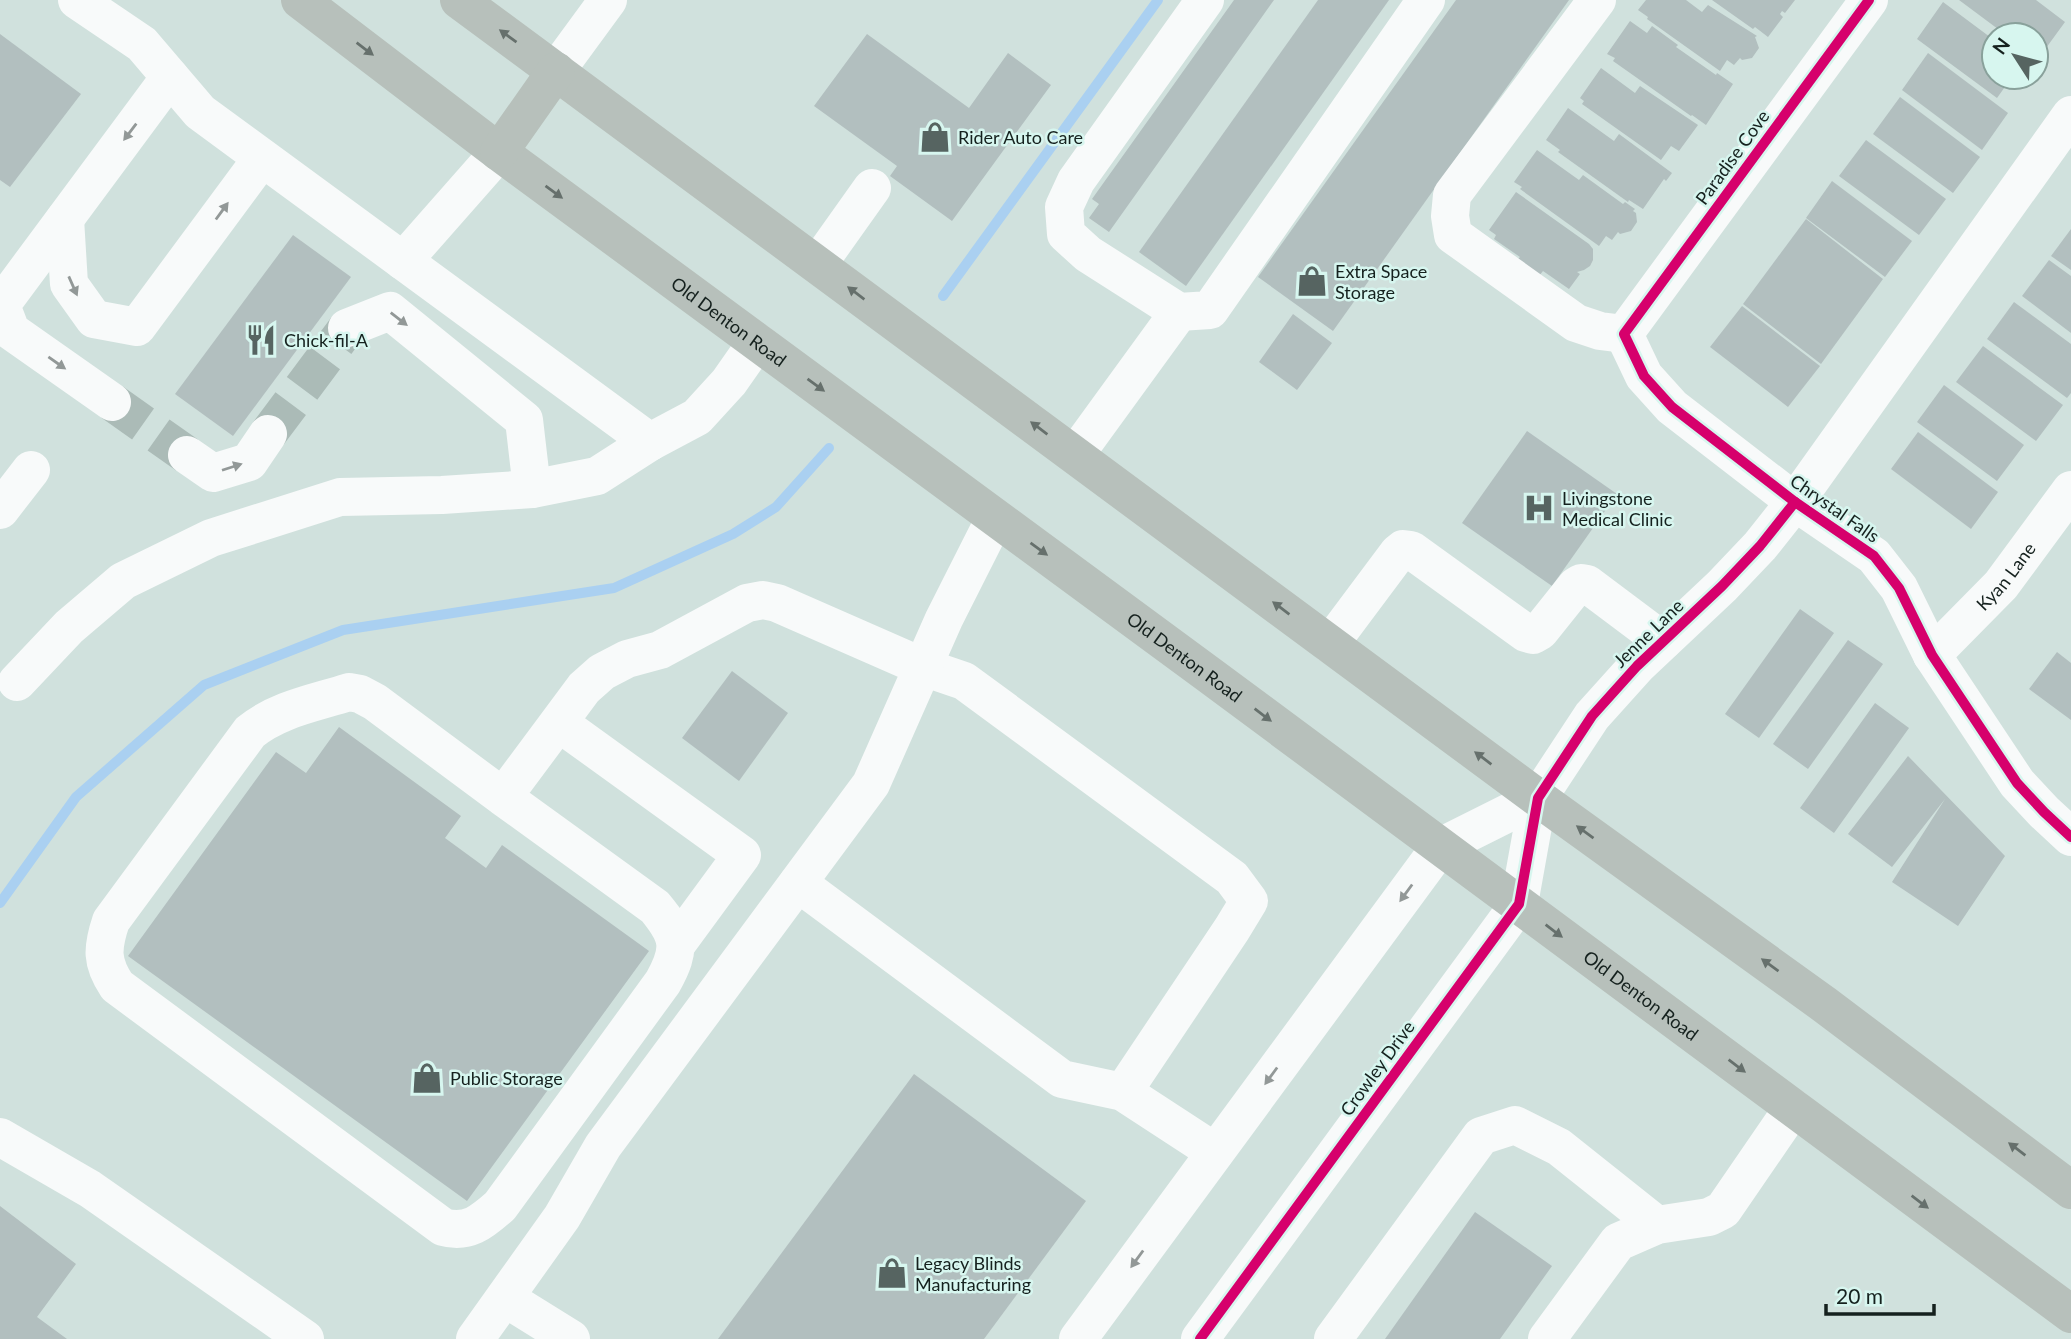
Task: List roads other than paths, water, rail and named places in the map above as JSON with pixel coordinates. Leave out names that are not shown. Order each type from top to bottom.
[{"type":"main road","name":"Old Denton Road","points":[[300,0],[499,152],[2071,1314]]},
{"type":"main road","points":[[459,0],[1538,799],[1825,1005],[2071,1190]]},
{"type":"main road","points":[[499,152],[556,71]]},
{"type":"street","points":[[77,0],[142,44],[200,113],[650,442]]},
{"type":"street","points":[[556,71],[608,0]]},
{"type":"street","points":[[1205,0],[1076,181],[1064,207],[1066,234],[1088,254],[1179,312],[1210,310],[1426,0]]},
{"type":"street","points":[[1597,0],[1452,195],[1450,216],[1453,235],[1576,323],[1600,331],[1624,334]]},
{"type":"street","name":"Paradise Cove","points":[[1624,334],[1869,0]]},
{"type":"street","points":[[112,402],[11,331],[1,305],[170,78]]},
{"type":"street","name":"Jenne Lane","points":[[1538,799],[1592,716],[1637,666],[1760,547],[1795,502],[2071,115]]},
{"type":"street","points":[[403,261],[499,152]]},
{"type":"street","points":[[65,219],[69,284],[93,319],[137,327],[262,158]]},
{"type":"street","points":[[818,264],[872,188]]},
{"type":"street","points":[[346,328],[390,311],[524,420],[531,489]]},
{"type":"street","points":[[1075,455],[1179,312]]},
{"type":"street","name":"Chrystal Falls","points":[[1624,334],[1644,376],[1672,407],[1795,502],[1874,556],[1899,588],[1932,655],[2017,783],[2071,838]]},
{"type":"street","points":[[6,686],[123,581],[211,538],[340,497],[442,495],[531,489],[597,476],[697,416],[729,382],[757,342]]},
{"type":"street","points":[[187,455],[213,473],[249,462],[268,434]]},
{"type":"street","points":[[0,510],[31,470]]},
{"type":"street","name":"Kyan Lane","points":[[1932,655],[2001,584],[2071,490]]},
{"type":"street","points":[[475,1339],[562,1217],[603,1146],[871,784],[944,619],[995,518]]},
{"type":"street","points":[[1330,644],[1403,549],[1411,550],[1525,632],[1533,635],[1540,631],[1581,583],[1587,584],[1662,641]]},
{"type":"street","points":[[503,797],[584,688],[603,672],[627,659],[660,650],[747,603],[763,600],[777,603],[923,667],[964,681],[1232,878],[1249,901],[1123,1092]]},
{"type":"street","points":[[349,692],[360,694],[375,702],[503,797],[655,907],[671,925],[676,945],[673,964],[663,982],[500,1206],[486,1219],[457,1231],[443,1227],[416,1209],[117,986],[104,957],[105,938],[111,921],[250,732],[264,720],[280,713],[349,692]]},
{"type":"street","points":[[559,723],[742,855],[676,945]]},
{"type":"street","points":[[1078,1339],[1440,846],[1538,799]]},
{"type":"street","name":"Crowley Drive","points":[[1200,1339],[1519,905],[1538,799]]},
{"type":"street","points":[[798,884],[1062,1079],[1123,1092],[1215,1152]]},
{"type":"street","points":[[1547,1339],[1618,1241],[1657,1225],[1709,1217],[1723,1210],[1793,1108]]},
{"type":"street","points":[[1333,1339],[1481,1136],[1516,1125],[1548,1141],[1657,1225]]},
{"type":"street","points":[[0,1137],[90,1188],[305,1339]]},
{"type":"street","points":[[505,1298],[570,1339]]},
{"type":"waterway","points":[[943,296],[1158,0]]},
{"type":"waterway","points":[[0,903],[76,797],[204,685],[343,630],[614,588],[733,534],[776,507],[829,448]]},
{"type":"tunnel","points":[[268,434],[347,328]]},
{"type":"tunnel","points":[[112,402],[187,455]]},
{"type":"place","name":"Rider Auto Care","points":[[935,137]]},
{"type":"place","name":"Extra Space Storage","points":[[1312,281]]},
{"type":"place","name":"Chick-fil-A","points":[[261,340]]},
{"type":"place","name":"Livingstone Medical Clinic","points":[[1539,508]]},
{"type":"place","name":"Public Storage","points":[[427,1078]]},
{"type":"place","name":"Legacy Blinds Manufacturing","points":[[892,1273]]}]
